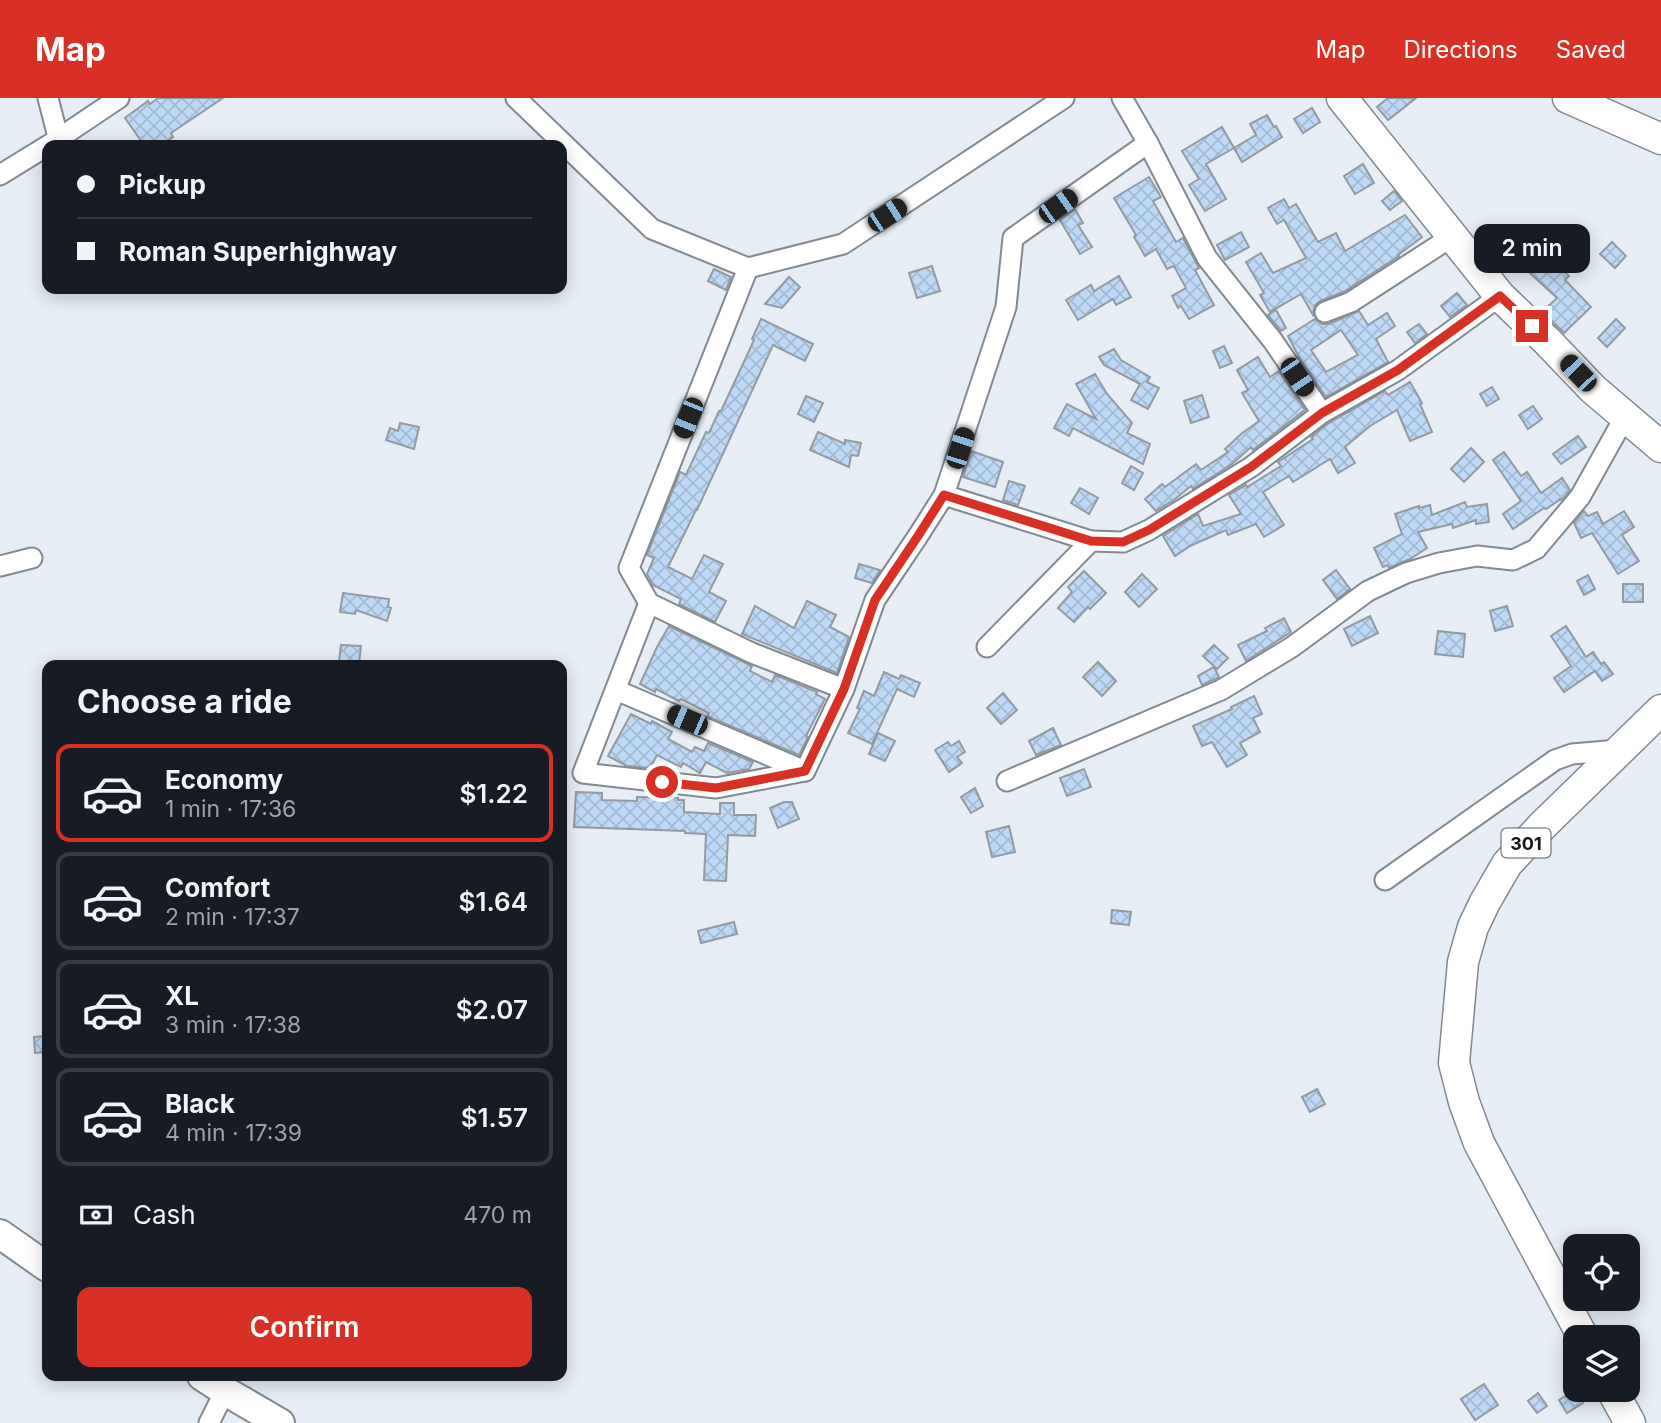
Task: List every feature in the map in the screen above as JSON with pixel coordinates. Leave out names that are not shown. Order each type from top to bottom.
[{"type":"main road","points":[[1342,98],[1500,296],[1593,389],[1661,447]]},
{"type":"main road","points":[[1568,98],[1661,139]]},
{"type":"main road","name":"301","points":[[1577,1325],[1479,1143],[1464,1102],[1454,1063],[1463,961],[1473,927],[1507,864],[1661,710]]},
{"type":"main road","points":[[0,1234],[42,1263]]},
{"type":"main road","points":[[214,1383],[280,1423]]},
{"type":"main road","points":[[1619,1402],[1630,1423]]},
{"type":"street","points":[[48,98],[53,140]]},
{"type":"street","points":[[60,140],[119,98]]},
{"type":"street","points":[[516,98],[560,140]]},
{"type":"street","points":[[567,147],[652,229],[748,268],[843,244],[1063,98]]},
{"type":"street","points":[[1122,98],[1207,258],[1273,341],[1322,413]]},
{"type":"street","points":[[805,771],[844,689],[875,600],[944,495],[1006,307],[1013,238],[1148,143]]},
{"type":"street","points":[[0,175],[42,151]]},
{"type":"street","points":[[1325,312],[1351,302],[1453,236]]},
{"type":"street","points":[[748,268],[629,568],[649,603],[752,653],[844,689]]},
{"type":"street","points":[[944,495],[1091,541],[1123,542],[1149,530],[1251,467],[1322,413],[1398,370],[1500,296]]},
{"type":"street","points":[[1007,781],[1221,690],[1292,648],[1368,591],[1406,573],[1477,556],[1513,560],[1536,549],[1580,497],[1626,415]]},
{"type":"street","points":[[987,647],[1091,541]]},
{"type":"street","points":[[0,566],[33,558]]},
{"type":"street","points":[[649,603],[583,773],[716,788],[805,771]]},
{"type":"street","points":[[617,690],[805,771]]},
{"type":"street","points":[[1385,880],[1555,760],[1572,754],[1619,750]]},
{"type":"street","points":[[209,1423],[214,1383]]},
{"type":"building","points":[[158,98],[223,98],[171,133],[173,137],[169,140],[140,140],[125,118],[148,101],[150,104]]},
{"type":"building","points":[[1388,98],[1416,98],[1388,120],[1377,107]]},
{"type":"building","points":[[1312,108],[1320,122],[1303,133],[1294,119]]},
{"type":"building","points":[[1267,115],[1282,137],[1242,162],[1234,148],[1256,135],[1250,124]]},
{"type":"building","points":[[1222,127],[1234,148],[1206,164],[1226,199],[1205,211],[1189,185],[1199,179],[1182,151]]},
{"type":"building","points":[[1363,164],[1374,183],[1355,194],[1344,176]]},
{"type":"building","points":[[1149,177],[1161,197],[1153,201],[1176,242],[1183,238],[1199,268],[1195,270],[1214,305],[1189,319],[1181,306],[1178,308],[1172,296],[1186,288],[1174,266],[1167,269],[1156,249],[1145,256],[1114,198]]},
{"type":"building","points":[[1394,191],[1402,201],[1390,210],[1382,201]]},
{"type":"building","points":[[1284,199],[1289,208],[1296,204],[1318,242],[1336,233],[1345,251],[1405,215],[1422,237],[1399,256],[1345,291],[1320,301],[1315,305],[1313,315],[1301,294],[1270,312],[1260,295],[1264,293],[1246,262],[1261,253],[1273,273],[1306,258],[1284,220],[1277,224],[1268,208]]},
{"type":"building","points":[[1075,209],[1083,223],[1078,225],[1092,247],[1080,254],[1060,220]]},
{"type":"building","points":[[1241,232],[1249,247],[1225,260],[1217,245]]},
{"type":"building","points":[[1612,242],[1626,256],[1615,268],[1600,254]]},
{"type":"building","points":[[1534,246],[1569,276],[1565,280],[1591,307],[1564,333],[1542,312],[1557,298],[1519,263]]},
{"type":"building","points":[[932,266],[940,291],[917,298],[909,273]]},
{"type":"building","points":[[714,269],[731,277],[726,290],[708,281]]},
{"type":"building","points":[[1119,276],[1131,297],[1116,305],[1113,299],[1078,320],[1066,300],[1091,285],[1094,291]]},
{"type":"building","points":[[789,277],[800,287],[782,308],[765,304]]},
{"type":"building","points":[[1457,293],[1467,305],[1450,317],[1441,306]]},
{"type":"building","points":[[1276,310],[1286,328],[1281,331],[1268,315]]},
{"type":"building","points":[[1359,311],[1368,325],[1387,313],[1395,326],[1376,339],[1388,362],[1326,397],[1288,336],[1315,319],[1322,324],[1329,324]],"holes":[[[1341,330],[1358,355],[1326,372],[1311,350]]]},
{"type":"building","points":[[761,319],[813,344],[805,361],[773,345],[668,567],[692,579],[704,555],[723,564],[709,592],[726,601],[715,622],[679,604],[681,599],[653,585],[647,574],[654,558],[647,555],[680,472],[686,475],[706,432],[709,433],[721,411]]},
{"type":"building","points":[[1616,319],[1625,328],[1607,347],[1598,338]]},
{"type":"building","points":[[1419,324],[1427,334],[1415,343],[1407,332]]},
{"type":"building","points":[[1224,346],[1232,363],[1220,368],[1213,351]]},
{"type":"building","points":[[1114,349],[1121,360],[1150,377],[1147,382],[1159,388],[1148,409],[1131,400],[1140,384],[1104,365],[1099,357]]},
{"type":"building","points":[[1258,357],[1270,377],[1279,371],[1305,410],[1253,450],[1251,447],[1232,464],[1193,489],[1191,486],[1156,511],[1145,499],[1162,484],[1165,487],[1196,464],[1201,470],[1228,452],[1225,449],[1259,421],[1242,393],[1248,390],[1237,370]]},
{"type":"building","points":[[1095,374],[1107,394],[1132,423],[1127,433],[1150,444],[1143,464],[1073,428],[1069,436],[1054,428],[1067,404],[1096,419],[1076,384]]},
{"type":"building","points":[[1410,382],[1422,403],[1420,404],[1432,432],[1410,441],[1397,410],[1370,426],[1345,447],[1355,463],[1338,473],[1330,459],[1293,482],[1289,476],[1263,492],[1284,525],[1264,537],[1256,524],[1228,535],[1226,530],[1175,556],[1163,536],[1198,514],[1203,526],[1241,514],[1229,495],[1281,466],[1278,462],[1313,439],[1311,437],[1329,423],[1385,391],[1388,395]]},
{"type":"building","points":[[1492,387],[1499,399],[1487,406],[1480,394]]},
{"type":"building","points":[[1202,395],[1209,417],[1191,423],[1184,401]]},
{"type":"building","points":[[806,396],[823,403],[814,422],[798,414]]},
{"type":"building","points":[[1533,406],[1542,419],[1528,429],[1519,415]]},
{"type":"building","points":[[400,423],[419,427],[414,449],[386,440],[390,428],[398,431]]},
{"type":"building","points":[[818,432],[845,444],[845,440],[861,443],[858,456],[851,455],[849,467],[810,450]]},
{"type":"building","points":[[1578,436],[1586,447],[1561,464],[1553,454]]},
{"type":"building","points":[[1471,448],[1484,462],[1464,482],[1451,469]]},
{"type":"building","points":[[971,451],[1003,462],[995,487],[963,477]]},
{"type":"building","points":[[1504,452],[1521,476],[1527,472],[1541,493],[1562,478],[1570,490],[1562,500],[1544,508],[1513,529],[1503,514],[1521,501],[1493,460]]},
{"type":"building","points":[[1131,466],[1143,473],[1134,490],[1122,483]]},
{"type":"building","points":[[1009,481],[1025,486],[1018,505],[1003,500]]},
{"type":"building","points":[[1080,488],[1098,498],[1089,514],[1071,503]]},
{"type":"building","points":[[1465,502],[1467,507],[1487,504],[1489,522],[1476,524],[1476,520],[1453,528],[1452,524],[1418,532],[1427,548],[1410,559],[1389,568],[1388,565],[1383,567],[1374,548],[1402,534],[1395,514],[1430,505],[1432,515]]},
{"type":"building","points":[[1584,511],[1588,516],[1597,512],[1603,524],[1624,511],[1634,527],[1622,535],[1639,561],[1618,574],[1592,533],[1581,538],[1574,523]]},
{"type":"building","points":[[859,564],[880,570],[872,583],[855,578]]},
{"type":"building","points":[[1336,570],[1350,589],[1337,599],[1323,580]]},
{"type":"building","points":[[1084,571],[1106,593],[1074,622],[1058,608],[1072,592],[1068,587]]},
{"type":"building","points":[[1142,574],[1157,589],[1139,607],[1125,592]]},
{"type":"building","points":[[1588,575],[1595,589],[1584,595],[1577,581]]},
{"type":"building","points":[[1623,584],[1643,584],[1643,602],[1623,602]]},
{"type":"building","points":[[343,593],[389,599],[388,607],[391,608],[387,621],[356,610],[355,614],[340,612]]},
{"type":"building","points":[[807,601],[836,615],[830,627],[849,637],[837,673],[742,634],[755,606],[794,628]]},
{"type":"building","points":[[1507,606],[1513,626],[1495,631],[1490,611]]},
{"type":"building","points":[[1370,616],[1378,633],[1352,646],[1344,629]]},
{"type":"building","points":[[1284,618],[1291,632],[1246,661],[1238,645],[1267,631],[1265,628]]},
{"type":"building","points":[[669,626],[752,666],[750,671],[772,682],[775,675],[817,692],[816,694],[825,699],[799,755],[707,716],[709,713],[681,699],[679,701],[640,684]]},
{"type":"building","points":[[1566,626],[1586,657],[1593,652],[1601,664],[1604,662],[1613,674],[1602,681],[1595,671],[1564,692],[1554,678],[1571,666],[1551,636]]},
{"type":"building","points":[[1438,631],[1465,634],[1463,657],[1435,654]]},
{"type":"building","points":[[341,645],[361,646],[359,660],[339,660]]},
{"type":"building","points":[[1214,645],[1228,658],[1217,669],[1203,656]]},
{"type":"building","points":[[1098,662],[1116,681],[1102,696],[1083,677]]},
{"type":"building","points":[[1214,667],[1219,677],[1202,685],[1198,676]]},
{"type":"building","points":[[884,672],[899,679],[901,675],[920,683],[914,697],[897,689],[872,744],[848,733],[860,709],[857,708],[864,691],[874,696]]},
{"type":"building","points":[[1003,693],[1017,710],[1001,724],[987,708]]},
{"type":"building","points":[[1254,696],[1262,714],[1253,718],[1260,732],[1240,743],[1247,755],[1227,767],[1212,742],[1202,746],[1193,726]]},
{"type":"building","points":[[631,714],[672,732],[668,739],[692,752],[695,747],[704,751],[708,743],[753,762],[749,769],[727,773],[706,762],[700,773],[683,763],[681,767],[657,755],[650,768],[627,766],[608,756]]},
{"type":"building","points":[[1053,728],[1061,745],[1036,755],[1029,741]]},
{"type":"building","points":[[878,733],[895,741],[885,761],[869,754]]},
{"type":"building","points":[[959,741],[965,752],[957,757],[962,763],[949,772],[935,750],[948,742],[951,746]]},
{"type":"building","points":[[1084,769],[1091,787],[1067,796],[1060,778]]},
{"type":"building","points":[[975,788],[983,806],[971,813],[961,797]]},
{"type":"building","points":[[576,792],[602,793],[602,800],[678,798],[684,800],[684,812],[720,814],[720,803],[734,803],[734,815],[756,815],[755,836],[728,835],[726,881],[704,880],[706,834],[574,827]]},
{"type":"building","points":[[784,802],[792,802],[799,819],[778,828],[770,808]]},
{"type":"building","points":[[1009,826],[1015,852],[992,857],[986,832]]},
{"type":"building","points":[[1112,910],[1131,912],[1129,925],[1111,923]]},
{"type":"building","points":[[734,922],[737,934],[701,943],[698,931]]},
{"type":"building","points":[[42,1036],[42,1052],[35,1053],[34,1037]]},
{"type":"building","points":[[1317,1089],[1325,1104],[1310,1112],[1302,1097]]},
{"type":"building","points":[[1484,1384],[1498,1405],[1475,1420],[1461,1399]]},
{"type":"building","points":[[1538,1393],[1547,1406],[1537,1413],[1528,1401]]},
{"type":"building","points":[[1563,1398],[1563,1402],[1583,1403],[1567,1413],[1559,1400]]},
{"type":"route","points":[[662,782],[716,788],[805,771],[844,689],[875,600],[944,495],[1091,541],[1123,542],[1149,530],[1251,467],[1322,413],[1398,370],[1500,296],[1532,326]]}]
